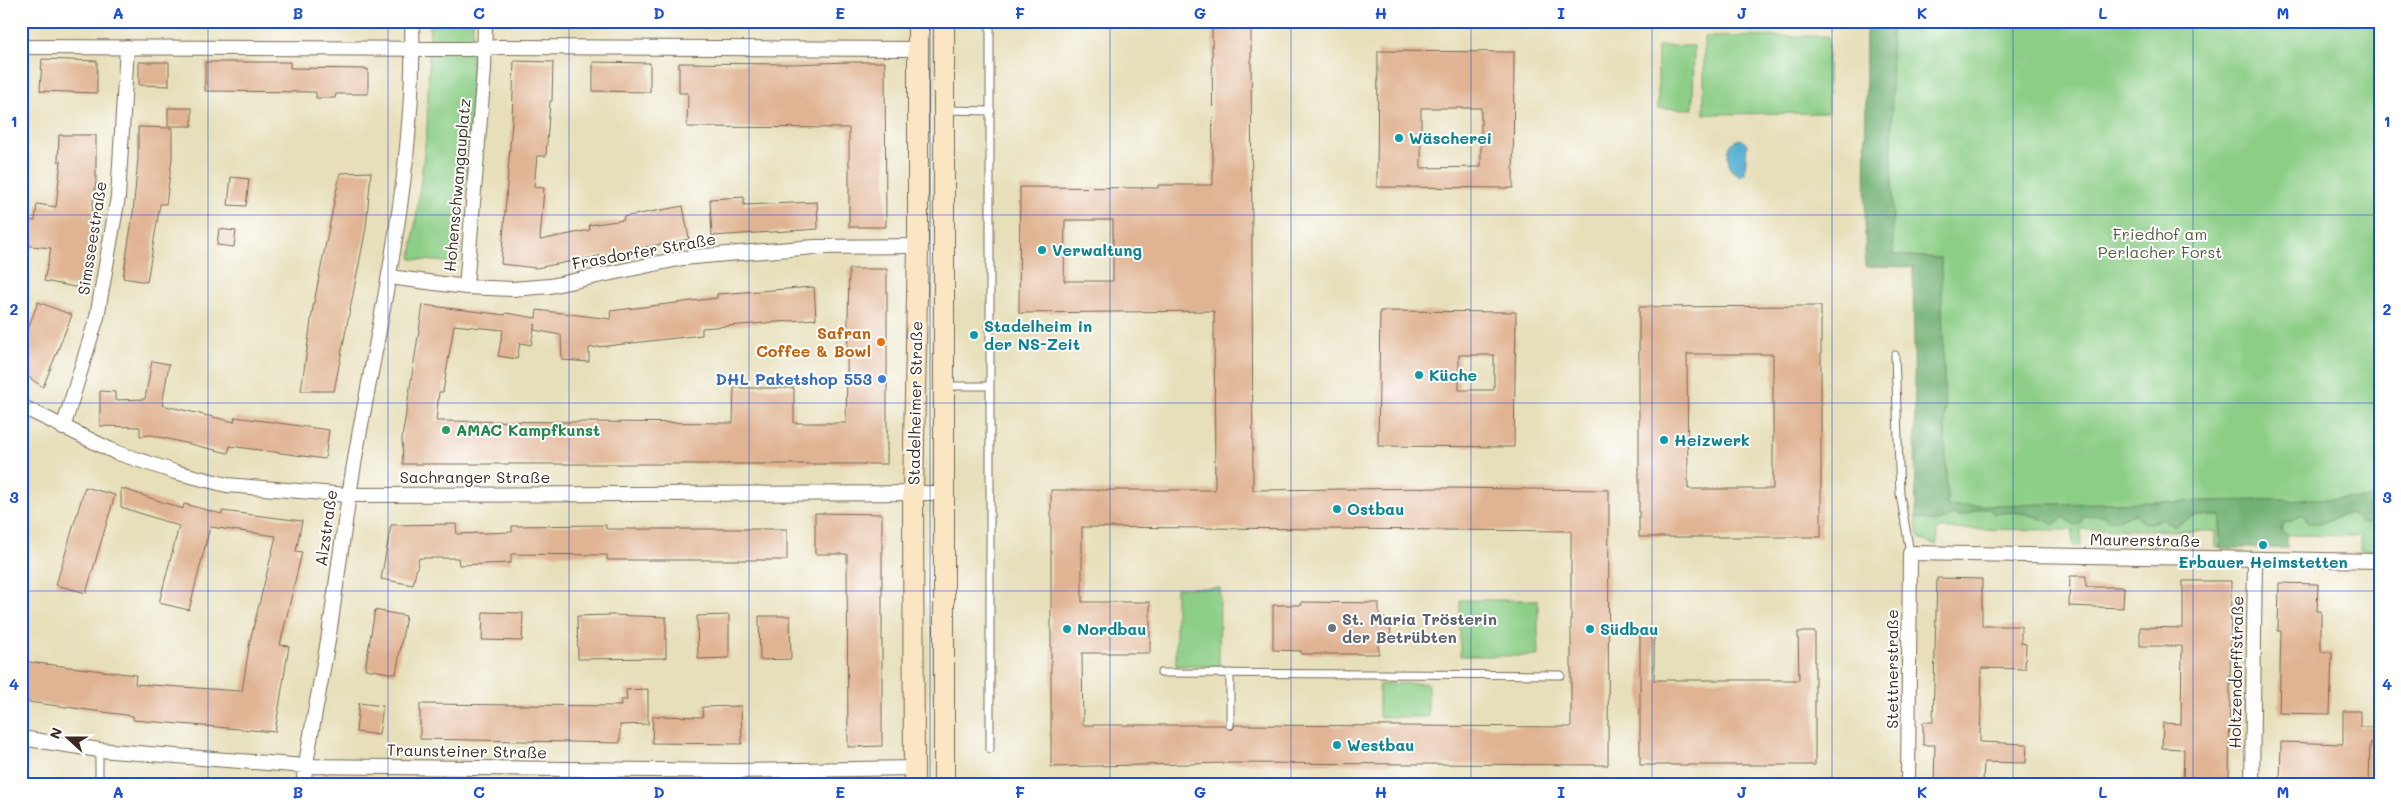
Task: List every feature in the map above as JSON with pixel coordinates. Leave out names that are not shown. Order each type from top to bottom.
[{"type":"main road","name":"Stadelheimer Straße","points":[[914,776],[913,493],[918,246],[918,21]]},
{"type":"main road","name":"Stadelheimer Straße","points":[[944,21],[944,785]]},
{"type":"street","points":[[389,277],[407,155],[413,49],[412,21]]},
{"type":"street","name":"Hohenschwangauplatz","points":[[389,277],[466,287],[485,48],[485,21]]},
{"type":"street","points":[[21,47],[918,49]]},
{"type":"street","name":"Simsseestraße","points":[[62,428],[97,317],[118,197],[127,47]]},
{"type":"street","name":"Frasdorfer Straße","points":[[466,287],[512,289],[550,286],[683,258],[727,254],[815,248],[918,246]]},
{"type":"street","name":"Alzstraße","points":[[303,785],[330,628],[348,495],[389,277]]},
{"type":"street","name":"Sachranger Straße","points":[[21,406],[62,428],[115,452],[175,472],[227,485],[348,495],[944,493]]},
{"type":"street","name":"Maurerstraße","points":[[1910,554],[2380,561]]},
{"type":"street","name":"Stettnerstraße","points":[[1908,785],[1910,554]]},
{"type":"street","name":"Holtzendorffstraße","points":[[2252,785],[2254,559]]},
{"type":"street","name":"Traunsteiner Straße","points":[[21,738],[99,750],[305,766],[735,778],[914,776]]},
{"type":"lane","points":[[990,21],[990,749]]},
{"type":"lane","points":[[944,110],[991,111]]},
{"type":"lane","points":[[1895,355],[1900,494],[1910,554]]},
{"type":"lane","points":[[944,386],[990,386]]},
{"type":"lane","points":[[1161,672],[1561,675]]},
{"type":"lane","points":[[1230,673],[1230,725]]},
{"type":"lane","points":[[99,750],[99,785]]},
{"type":"green space","points":[[430,21],[473,21],[471,115],[458,263],[411,259],[427,129]]},
{"type":"green space","points":[[1646,21],[1829,21],[1829,24],[1646,24]]},
{"type":"green space","points":[[1866,21],[1891,21],[1893,255],[1941,258],[1947,506],[2375,498],[2375,517],[2370,523],[2361,523],[2351,514],[2347,513],[2323,523],[2308,523],[2305,516],[2300,515],[2292,521],[2283,523],[2281,530],[2287,535],[2287,548],[2220,548],[2221,516],[2193,516],[2175,526],[2160,519],[2156,522],[2143,523],[2135,514],[2110,521],[2103,515],[2083,516],[2081,524],[2074,525],[2064,517],[2053,525],[2040,518],[2026,514],[2010,512],[1995,514],[1987,508],[1975,510],[1963,516],[1954,515],[1939,522],[1916,518],[1913,267],[1865,266]]},
{"type":"green space","name":"Friedhof am Perlacher Forst","points":[[1891,21],[2380,21],[2380,498],[1947,506],[1941,258],[1893,256]]},
{"type":"green space","points":[[1828,36],[1828,113],[1704,114],[1704,37]]},
{"type":"green space","points":[[1658,46],[1694,46],[1693,109],[1658,108]]},
{"type":"green space","points":[[1987,508],[2015,511],[2048,520],[2065,517],[2074,524],[2084,517],[2090,516],[2103,515],[2110,521],[2135,514],[2149,524],[2156,523],[2160,519],[2175,526],[2193,516],[2222,516],[2219,532],[2220,548],[2215,547],[2215,531],[2081,529],[2081,546],[2073,546],[2073,530],[1937,529],[1937,545],[1921,540],[1917,534],[1916,518],[1935,521],[1954,515],[1958,517],[1975,510]]},
{"type":"green space","points":[[2349,513],[2370,523],[2375,517],[2375,550],[2361,550],[2361,536],[2287,535],[2281,530],[2283,523],[2292,521],[2300,515],[2305,516],[2309,523],[2330,521]]},
{"type":"green space","points":[[1176,588],[1220,588],[1219,666],[1176,666]]},
{"type":"green space","points":[[1460,600],[1538,600],[1538,656],[1460,656]]},
{"type":"green space","points":[[1428,683],[1428,717],[1379,717],[1379,684]]},
{"type":"water","points":[[1740,139],[1747,144],[1745,173],[1740,176],[1731,170],[1728,152],[1732,144]]},
{"type":"building","points":[[1212,27],[1251,27],[1253,490],[1448,488],[1609,490],[1608,765],[1230,763],[1051,767],[1051,490],[1215,490],[1214,311],[1019,313],[1020,187],[1158,188],[1158,185],[1213,185]],"holes":[[[1065,220],[1113,220],[1113,281],[1064,281]],[[1082,527],[1571,531],[1571,727],[1235,725],[1230,730],[1225,725],[1083,725],[1082,653],[1150,653],[1150,602],[1082,602]]]},
{"type":"building","name":"Wäscherei","points":[[1378,51],[1514,52],[1513,188],[1377,187]],"holes":[[[1421,108],[1481,108],[1481,167],[1421,168]]]},
{"type":"building","points":[[42,59],[97,61],[97,93],[40,91]]},
{"type":"building","points":[[514,61],[553,62],[552,101],[550,101],[546,156],[537,156],[534,187],[544,188],[540,240],[590,230],[589,225],[624,220],[623,217],[683,206],[689,239],[536,268],[501,264],[512,121]]},
{"type":"building","points":[[139,62],[169,62],[169,86],[139,85]]},
{"type":"building","points":[[205,62],[290,62],[290,68],[368,69],[368,94],[336,94],[335,98],[316,98],[316,92],[205,91]]},
{"type":"building","points":[[593,62],[650,63],[650,92],[593,91]]},
{"type":"building","points":[[885,62],[886,227],[849,227],[849,128],[687,127],[688,93],[679,93],[679,63],[792,64]]},
{"type":"building","points":[[168,108],[192,108],[192,126],[168,126]]},
{"type":"building","points":[[138,127],[172,128],[172,159],[166,204],[160,204],[147,282],[123,278],[133,213],[138,159]]},
{"type":"building","points":[[59,135],[96,135],[96,182],[92,211],[98,212],[96,232],[91,232],[80,288],[44,281],[51,248],[21,245],[21,219],[35,221],[37,204],[56,207],[61,161],[58,161]]},
{"type":"building","points":[[371,172],[366,228],[334,391],[301,391],[313,307],[340,173]]},
{"type":"building","points":[[231,177],[249,179],[246,206],[228,205]]},
{"type":"building","points":[[744,197],[744,205],[817,202],[818,229],[712,236],[710,199]]},
{"type":"building","points":[[219,229],[236,231],[234,247],[217,245]]},
{"type":"building","points":[[849,269],[887,269],[887,464],[403,464],[402,438],[423,305],[505,315],[506,313],[536,318],[537,310],[611,319],[610,311],[717,298],[717,294],[814,287],[816,319],[702,328],[702,335],[589,348],[589,362],[562,360],[561,335],[534,330],[535,324],[531,345],[520,343],[517,359],[498,356],[503,330],[454,325],[443,392],[439,392],[436,421],[733,423],[734,388],[794,388],[794,423],[846,423]]},
{"type":"building","points":[[38,302],[72,315],[43,387],[21,372],[21,331],[26,334]]},
{"type":"building","points":[[1821,306],[1821,537],[1639,537],[1639,307]],"holes":[[[1687,354],[1773,354],[1773,489],[1688,489]]]},
{"type":"building","name":"Küche","points":[[1380,311],[1516,312],[1514,447],[1378,446]],"holes":[[[1459,355],[1494,355],[1494,390],[1459,390]]]},
{"type":"building","points":[[152,361],[169,364],[162,405],[234,422],[235,417],[329,430],[325,459],[230,446],[228,453],[151,435],[140,436],[140,427],[100,426],[100,391],[115,392],[115,400],[145,399]]},
{"type":"building","points":[[85,487],[115,495],[86,593],[56,585]]},
{"type":"building","points":[[121,488],[183,509],[184,504],[222,514],[222,511],[302,521],[296,551],[302,552],[280,645],[289,646],[275,732],[133,720],[133,716],[21,701],[21,661],[136,675],[135,684],[242,691],[250,641],[276,536],[210,527],[189,610],[159,603],[179,526],[121,507]]},
{"type":"building","points":[[815,513],[882,514],[882,746],[848,747],[847,554],[815,554]]},
{"type":"building","points":[[456,524],[457,534],[512,532],[512,526],[606,525],[606,529],[787,529],[787,560],[607,560],[607,555],[511,554],[511,563],[459,565],[458,558],[419,558],[413,585],[381,579],[391,525]]},
{"type":"building","points":[[2070,576],[2086,576],[2086,587],[2124,587],[2123,608],[2069,606]]},
{"type":"building","points":[[1937,578],[1982,579],[1982,626],[2021,626],[2021,643],[2026,644],[2025,669],[1982,668],[1980,742],[2027,744],[2026,763],[1984,762],[1983,785],[1934,785],[1935,745],[1923,745],[1923,722],[1933,722]]},
{"type":"building","points":[[2183,581],[2231,581],[2229,785],[2183,785],[2184,749],[2162,748],[2163,723],[2181,724],[2182,646],[2140,646],[2140,627],[2183,628]]},
{"type":"building","points":[[2279,583],[2318,584],[2317,611],[2321,611],[2321,652],[2332,652],[2330,714],[2279,713],[2281,631],[2278,631]]},
{"type":"building","name":"St. Maria Trösterin der Betrübten","points":[[1301,602],[1379,603],[1379,614],[1388,621],[1391,632],[1387,639],[1378,644],[1379,654],[1301,654],[1301,651],[1273,650],[1273,605],[1302,605]]},
{"type":"building","points":[[375,610],[406,616],[396,674],[365,669]]},
{"type":"building","points":[[483,612],[523,613],[522,641],[482,640]]},
{"type":"building","points":[[729,615],[729,658],[698,659],[697,616]]},
{"type":"building","points":[[577,616],[666,617],[666,658],[578,659]]},
{"type":"building","points":[[759,616],[790,616],[791,659],[760,660]]},
{"type":"building","points":[[1798,632],[1815,632],[1815,765],[1640,765],[1640,633],[1654,633],[1654,680],[1799,680]]},
{"type":"building","points":[[648,689],[648,724],[620,725],[620,743],[420,739],[420,704],[621,706],[621,700],[627,700],[626,690]]},
{"type":"building","points":[[359,703],[383,706],[379,735],[356,732]]},
{"type":"building","points":[[741,706],[742,744],[652,743],[653,716],[703,717],[702,707]]},
{"type":"building","points":[[2343,711],[2360,711],[2360,727],[2376,727],[2376,744],[2370,744],[2369,785],[2280,784],[2281,742],[2343,744]]},
{"type":"place","name":"Wäscherei","points":[[1399,138]]},
{"type":"place","name":"Verwaltung","points":[[1042,250]]},
{"type":"place","name":"Stadelheim in der NS-Zeit","points":[[974,335]]},
{"type":"place","name":"Safran Coffee & Bowl","points":[[881,342]]},
{"type":"place","name":"Küche","points":[[1419,375]]},
{"type":"place","name":"DHL Paketshop 553","points":[[882,379]]},
{"type":"place","name":"AMAC Kampfkunst","points":[[446,430]]},
{"type":"place","name":"Heizwerk","points":[[1664,440]]},
{"type":"place","name":"Ostbau","points":[[1337,509]]},
{"type":"place","name":"Erbauer Heimstetten","points":[[2263,545]]},
{"type":"place","name":"St. Maria Trösterin der Betrübten","points":[[1332,628]]},
{"type":"place","name":"Nordbau","points":[[1067,629]]},
{"type":"place","name":"Südbau","points":[[1590,629]]},
{"type":"place","name":"Westbau","points":[[1337,745]]}]
